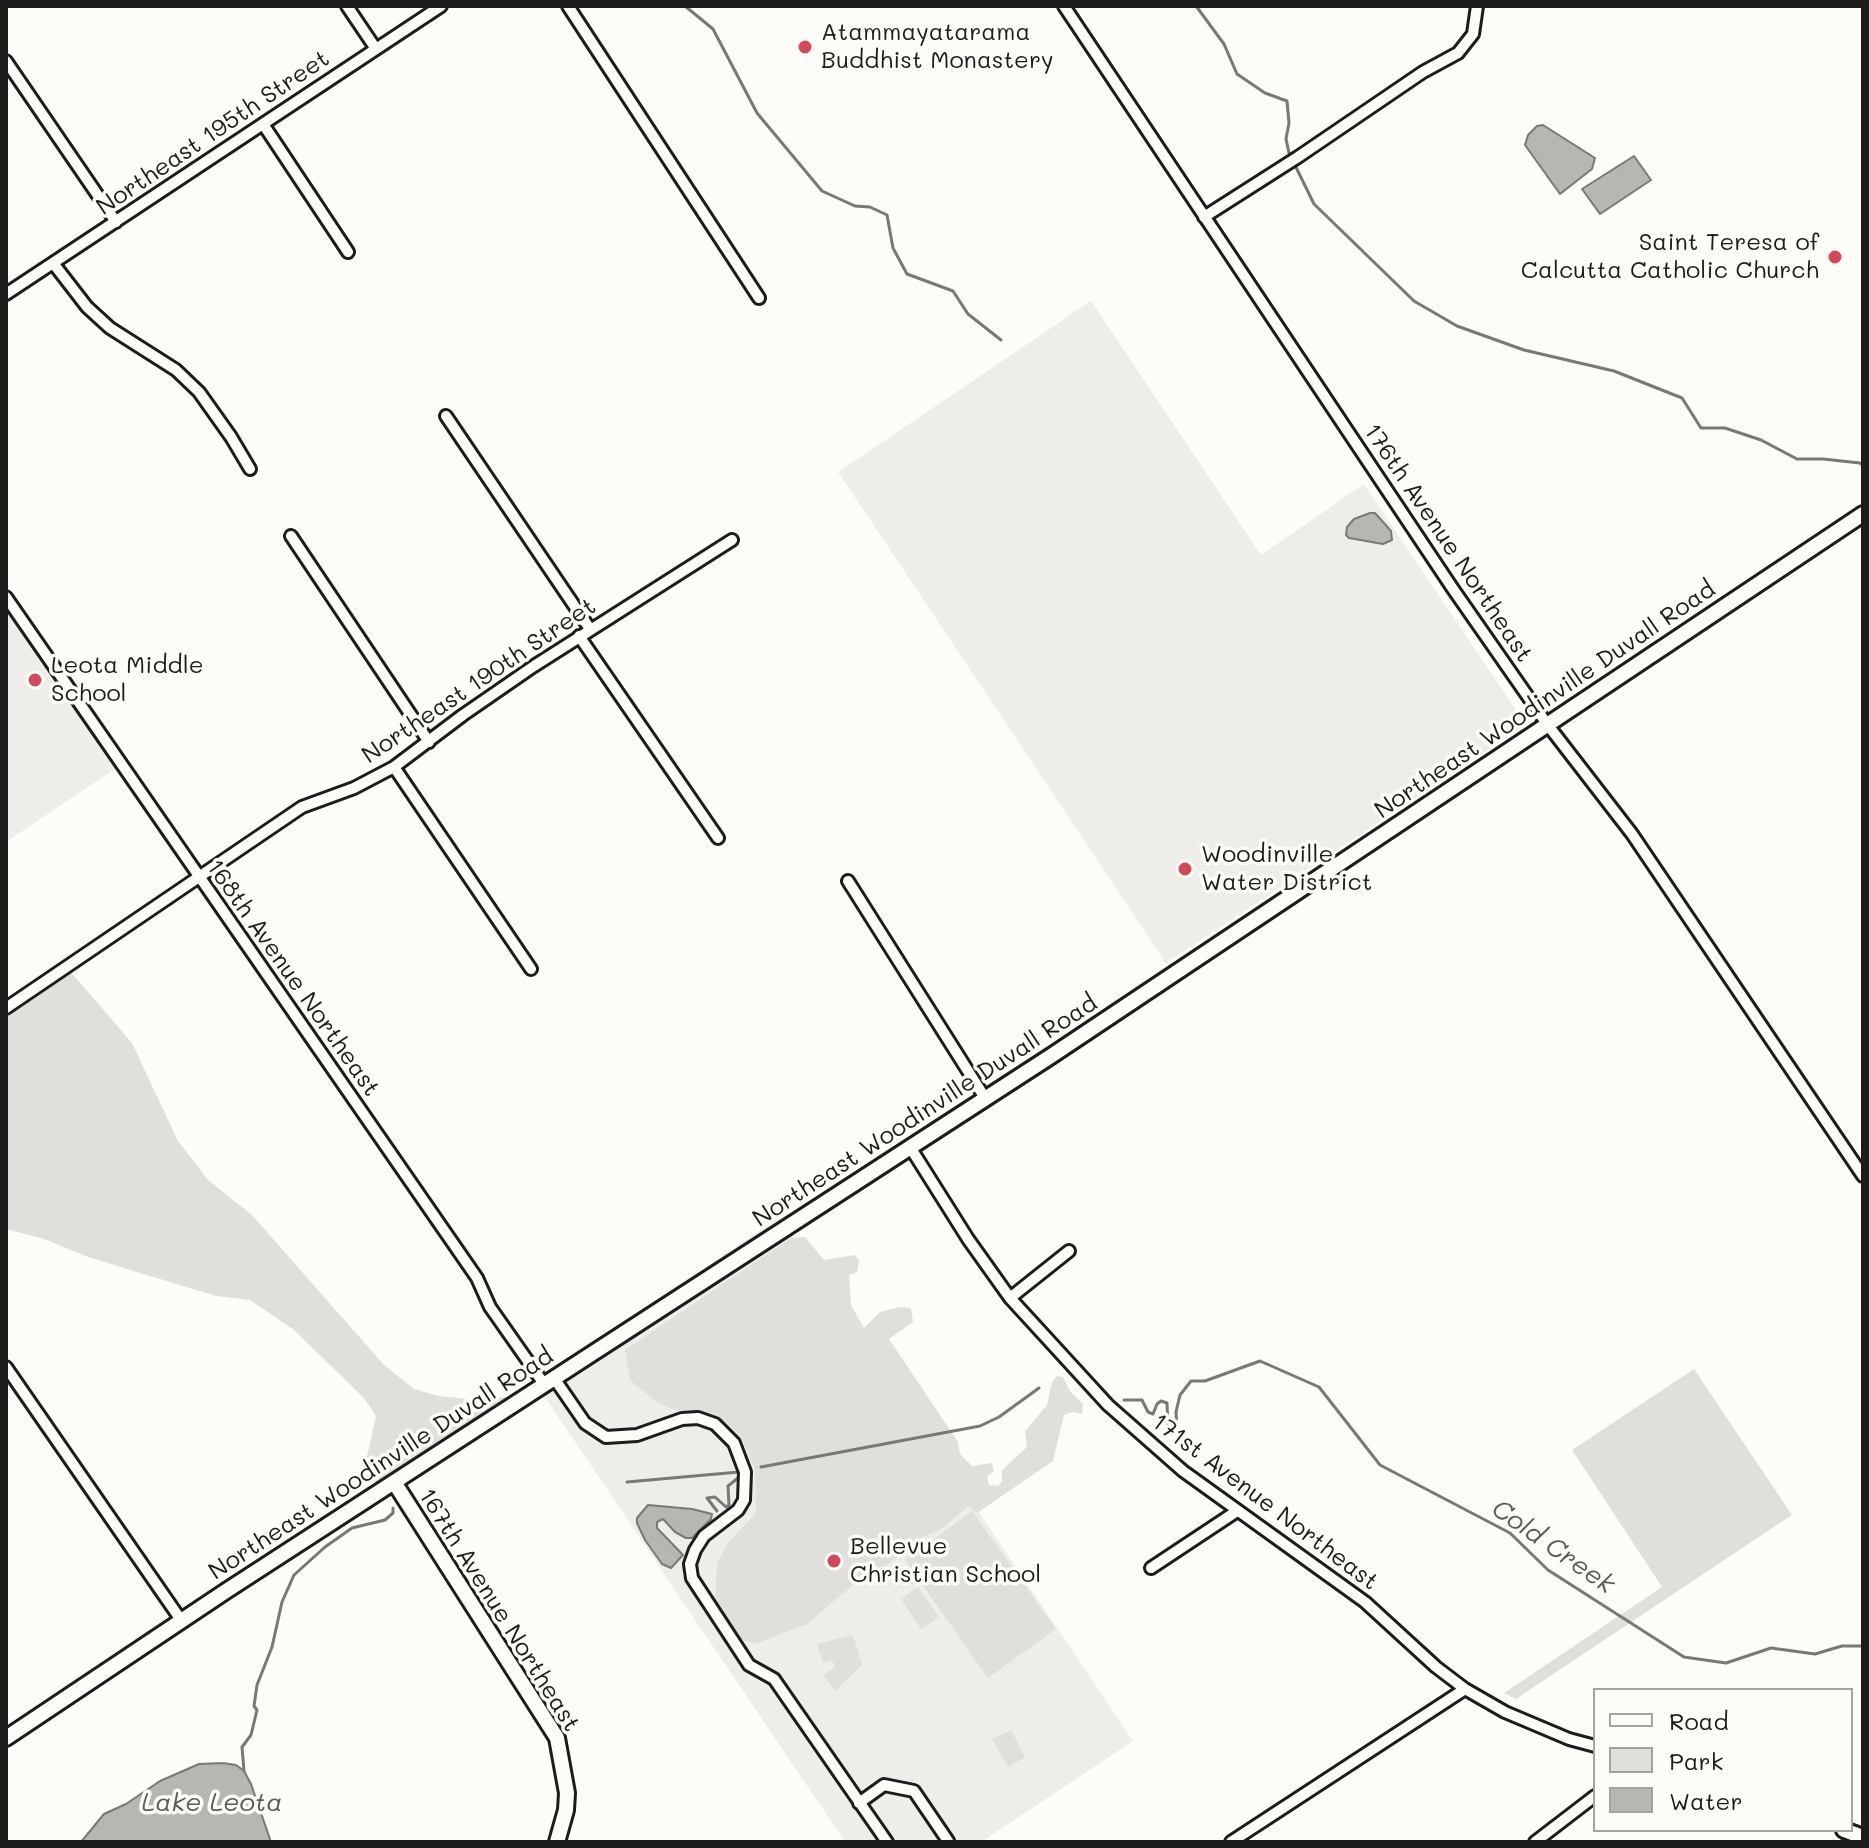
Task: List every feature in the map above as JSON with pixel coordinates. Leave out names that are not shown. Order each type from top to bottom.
[{"type":"main road","name":"Northeast Woodinville Duvall Road","points":[[6,1738],[181,1620],[985,1098],[1863,514]]},
{"type":"main road","name":"167th Avenue Northeast","points":[[394,1482],[557,1738],[564,1770],[566,1810],[557,1842]]},
{"type":"street","points":[[347,6],[376,49]]},
{"type":"street","name":"Northeast 195th Street","points":[[6,294],[441,6]]},
{"type":"street","points":[[568,6],[759,298]]},
{"type":"street","name":"176th Avenue Northeast","points":[[1064,6],[1453,589],[1547,724],[1632,834],[1863,1176]]},
{"type":"street","points":[[1204,217],[1287,165],[1423,72],[1458,53],[1473,34],[1477,6]]},
{"type":"street","points":[[6,61],[116,222]]},
{"type":"street","points":[[263,124],[348,252]]},
{"type":"street","points":[[53,263],[87,307],[110,328],[176,370],[199,392],[250,469]]},
{"type":"street","points":[[446,416],[590,629]]},
{"type":"street","points":[[291,536],[429,742]]},
{"type":"street","name":"Northeast 190th Street","points":[[6,1008],[302,807],[354,788],[394,767],[463,715],[579,636],[732,540]]},
{"type":"street","name":"168th Avenue Northeast","points":[[6,597],[477,1278],[490,1307],[585,1423],[606,1437],[637,1435],[682,1419],[698,1418],[715,1424],[734,1443],[745,1472],[744,1500],[738,1510],[704,1536],[690,1564],[692,1578],[740,1653],[749,1665],[774,1679],[859,1803]]},
{"type":"street","points":[[579,636],[718,838]]},
{"type":"street","points":[[394,767],[531,969]]},
{"type":"street","points":[[848,881],[985,1098]]},
{"type":"street","name":"171st Avenue Northeast","points":[[910,1147],[968,1239],[1010,1298],[1108,1405],[1183,1471],[1365,1602],[1436,1667],[1465,1689],[1505,1712],[1569,1739],[1593,1745]]},
{"type":"street","points":[[1010,1298],[1069,1251]]},
{"type":"street","points":[[6,1367],[181,1620]]},
{"type":"street","points":[[1151,1568],[1237,1511]]},
{"type":"street","points":[[1231,1842],[1465,1689]]},
{"type":"street","points":[[887,1842],[859,1803],[884,1785],[914,1791],[946,1842]]},
{"type":"street","points":[[1535,1842],[1593,1798]]},
{"type":"shaded area","points":[[1091,301],[1261,555],[1364,484],[1526,725],[1166,963],[838,472]]},
{"type":"shaded area","name":"Leota Middle School","points":[[6,596],[122,764],[6,842]]},
{"type":"shaded area","name":"Bellevue Christian School","points":[[780,1217],[1133,1741],[981,1842],[845,1842],[534,1381]]},
{"type":"green space","points":[[70,971],[132,1043],[178,1141],[208,1180],[252,1215],[384,1365],[414,1389],[439,1396],[476,1400],[514,1396],[382,1483],[362,1479],[376,1416],[364,1398],[294,1330],[250,1300],[216,1296],[6,1229],[6,1012]]},
{"type":"green space","points":[[805,1237],[824,1260],[855,1255],[859,1261],[857,1272],[849,1275],[851,1305],[864,1328],[880,1312],[911,1308],[913,1322],[889,1339],[958,1442],[960,1454],[972,1466],[992,1463],[994,1471],[987,1476],[989,1485],[998,1486],[1002,1481],[1002,1470],[1027,1447],[1025,1431],[1047,1405],[1052,1382],[1057,1376],[1063,1377],[1070,1391],[1083,1404],[1082,1414],[1073,1412],[1064,1415],[1053,1461],[977,1513],[969,1506],[874,1575],[868,1572],[807,1624],[755,1644],[739,1639],[715,1600],[717,1563],[728,1543],[756,1513],[755,1470],[740,1435],[716,1415],[672,1409],[655,1401],[630,1380],[625,1350],[791,1238]]},
{"type":"green space","points":[[1694,1369],[1792,1515],[1516,1699],[1504,1693],[1662,1587],[1572,1450]]},
{"type":"green space","points":[[972,1511],[1056,1629],[988,1678],[905,1560]]},
{"type":"green space","points":[[918,1587],[939,1617],[921,1629],[901,1599]]},
{"type":"green space","points":[[853,1635],[862,1665],[835,1691],[823,1675],[835,1667],[832,1660],[823,1663],[817,1644]]},
{"type":"green space","points":[[1011,1730],[1025,1757],[1008,1767],[992,1739]]},
{"type":"water","points":[[1543,125],[1595,158],[1592,169],[1560,194],[1525,145],[1528,135],[1537,126]]},
{"type":"water","points":[[1634,156],[1651,180],[1600,214],[1582,189]]},
{"type":"water","points":[[1375,513],[1391,531],[1392,540],[1383,544],[1346,535],[1347,527],[1354,519]]},
{"type":"water","points":[[648,1505],[712,1514],[711,1519],[692,1538],[675,1532],[663,1519],[657,1522],[657,1528],[683,1555],[671,1568],[662,1564],[637,1523],[637,1518]]},
{"type":"water","name":"Lake Leota","points":[[199,1764],[236,1765],[244,1771],[271,1842],[81,1842],[104,1814],[126,1804],[160,1781]]},
{"type":"waterway","points":[[685,6],[713,29],[757,113],[822,191],[855,206],[870,207],[887,215],[893,248],[907,274],[953,291],[968,314],[1001,340]]},
{"type":"waterway","points":[[1196,6],[1224,44],[1237,74],[1265,93],[1287,101],[1289,123],[1286,139],[1289,153],[1314,204],[1414,301],[1457,326],[1524,350],[1614,371],[1682,398],[1701,428],[1725,428],[1761,440],[1797,459],[1823,459],[1860,463],[1863,466]]},
{"type":"waterway","name":"Cold Creek","points":[[1124,1400],[1142,1400],[1148,1412],[1153,1414],[1157,1404],[1161,1401],[1167,1403],[1168,1427],[1173,1433],[1177,1432],[1176,1412],[1180,1395],[1191,1381],[1205,1381],[1260,1361],[1319,1387],[1380,1465],[1510,1533],[1548,1570],[1684,1657],[1726,1663],[1771,1648],[1815,1654],[1842,1646],[1863,1646]]},
{"type":"waterway","points":[[761,1467],[980,1426],[999,1417],[1039,1388]]},
{"type":"waterway","points":[[627,1482],[739,1472]]},
{"type":"waterway","points":[[717,1511],[707,1498],[715,1497],[726,1507],[729,1505],[728,1486],[738,1478],[739,1472]]},
{"type":"waterway","points":[[244,1771],[242,1747],[251,1735],[257,1710],[254,1706],[257,1685],[272,1647],[282,1602],[294,1575],[352,1528],[385,1520],[393,1513],[393,1508]]},
{"type":"place","name":"Atammayatarama Buddhist Monastery","points":[[805,47]]},
{"type":"place","name":"Saint Teresa of Calcutta Catholic Church","points":[[1835,257]]},
{"type":"place","name":"Leota Middle School","points":[[35,680]]},
{"type":"place","name":"Woodinville Water District","points":[[1185,869]]},
{"type":"place","name":"Bellevue Christian School","points":[[834,1561]]}]
